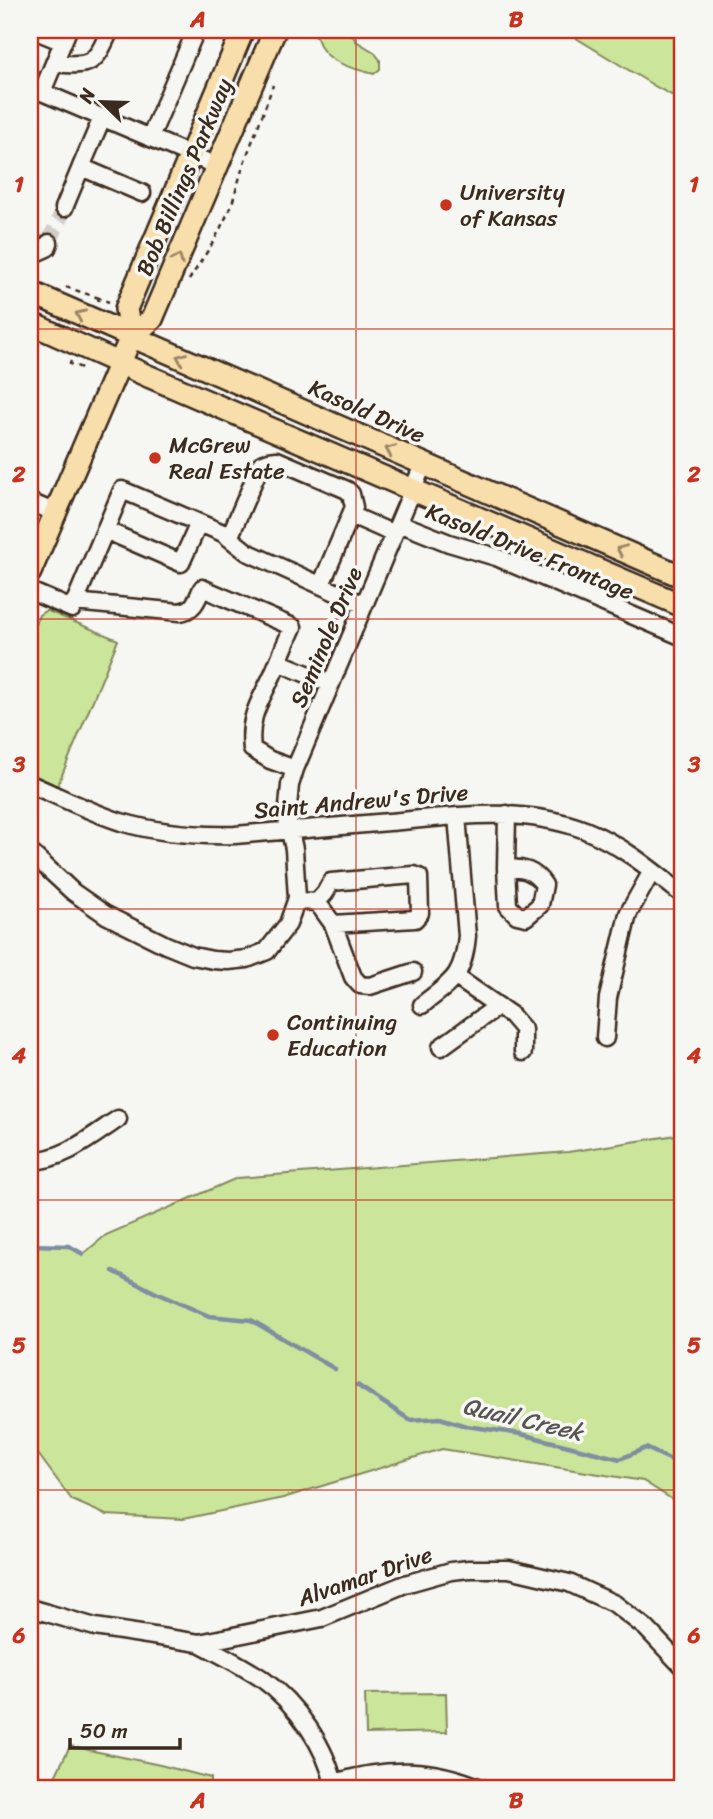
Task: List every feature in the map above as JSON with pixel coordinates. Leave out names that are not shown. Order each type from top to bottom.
[{"type":"main road","name":"Bob Billings Parkway","points":[[131,337],[126,309],[243,30]]},
{"type":"main road","name":"Bob Billings Parkway","points":[[31,566],[131,337],[152,319],[275,30]]},
{"type":"main road","name":"Kasold Drive","points":[[30,292],[683,577]]},
{"type":"main road","points":[[30,323],[683,606]]},
{"type":"street","points":[[34,30],[66,36],[54,63],[36,90],[217,166]]},
{"type":"street","points":[[54,63],[75,65],[90,62],[100,53],[110,30]]},
{"type":"street","points":[[150,138],[196,30]]},
{"type":"street","points":[[64,208],[102,118]]},
{"type":"street","points":[[81,167],[142,193]]},
{"type":"street","points":[[30,249],[38,253],[47,248],[49,243]]},
{"type":"street","points":[[229,538],[261,464],[277,460],[347,490],[354,500],[354,507],[321,585]]},
{"type":"street","name":"Seminole Drive","points":[[296,901],[294,849],[287,818],[287,801],[295,769],[424,465]]},
{"type":"street","points":[[30,592],[72,609],[122,490],[223,533],[247,552],[364,605]]},
{"type":"street","points":[[30,502],[56,513]]},
{"type":"street","name":"Kasold Drive Frontage","points":[[351,515],[496,557],[683,638]]},
{"type":"street","points":[[105,530],[181,563],[199,523]]},
{"type":"street","points":[[74,602],[180,612],[188,611],[196,603],[202,588],[293,626],[255,708],[250,735],[252,749],[270,760],[295,769]]},
{"type":"street","points":[[278,662],[331,684]]},
{"type":"street","name":"Saint Andrew's Drive","points":[[31,790],[151,829],[209,836],[457,816],[507,814],[541,818],[586,831],[626,852],[683,895]]},
{"type":"street","points":[[506,868],[507,814]]},
{"type":"street","points":[[422,1006],[456,977],[465,955],[467,936],[457,816]]},
{"type":"street","points":[[30,852],[73,892],[106,915],[166,945],[193,956],[213,960],[247,959],[267,951],[288,924],[296,901],[317,902]]},
{"type":"street","points":[[605,1038],[608,998],[628,914],[652,870]]},
{"type":"street","points":[[317,902],[331,882],[414,875],[419,877],[420,913],[415,919],[332,924]]},
{"type":"street","points":[[317,902],[332,924],[353,977],[360,985],[370,986],[413,972]]},
{"type":"street","points":[[456,977],[511,1015],[523,1029],[523,1052]]},
{"type":"street","points":[[441,1047],[499,1006]]},
{"type":"street","points":[[30,1161],[64,1154],[118,1119]]},
{"type":"street","name":"Alvamar Drive","points":[[30,1608],[95,1627],[199,1643],[322,1618],[405,1584],[451,1572],[509,1569],[569,1583],[615,1604],[646,1628],[683,1667]]},
{"type":"street","name":"Alvamar Drive","points":[[199,1643],[262,1679],[287,1702],[307,1726],[335,1786]]},
{"type":"street","points":[[335,1786],[379,1772],[421,1772],[457,1779],[483,1789]]},
{"type":"path","points":[[189,280],[214,241],[231,207],[243,163],[272,86]]},
{"type":"green space","points":[[310,30],[349,30],[356,41],[374,52],[380,60],[380,69],[374,74],[339,63],[322,49]]},
{"type":"green space","points":[[563,30],[677,30],[683,34],[683,101],[658,88]]},
{"type":"green space","points":[[45,611],[118,640],[57,787],[30,775],[30,636],[39,615]]},
{"type":"green space","points":[[683,1134],[683,1511],[673,1500],[643,1481],[442,1449],[283,1498],[183,1519],[106,1515],[72,1500],[30,1443],[30,1245],[69,1246],[83,1254],[106,1235],[237,1178],[568,1152]]},
{"type":"green space","points":[[446,1693],[447,1732],[366,1734],[365,1694]]},
{"type":"green space","points":[[70,1746],[211,1778],[211,1789],[49,1789]]},
{"type":"waterway","name":"Quail Creek","points":[[30,1245],[69,1246],[83,1254]]},
{"type":"waterway","name":"Quail Creek","points":[[113,1271],[209,1316],[251,1320],[335,1369]]},
{"type":"waterway","name":"Quail Creek","points":[[357,1385],[410,1420],[440,1418],[466,1426],[521,1434],[620,1459],[646,1448],[682,1465],[683,1468]]},
{"type":"tunnel","points":[[49,243],[64,208]]},
{"type":"place","name":"University of Kansas","points":[[446,205]]},
{"type":"place","name":"McGrew Real Estate","points":[[155,458]]},
{"type":"place","name":"Continuing Education","points":[[273,1035]]}]
